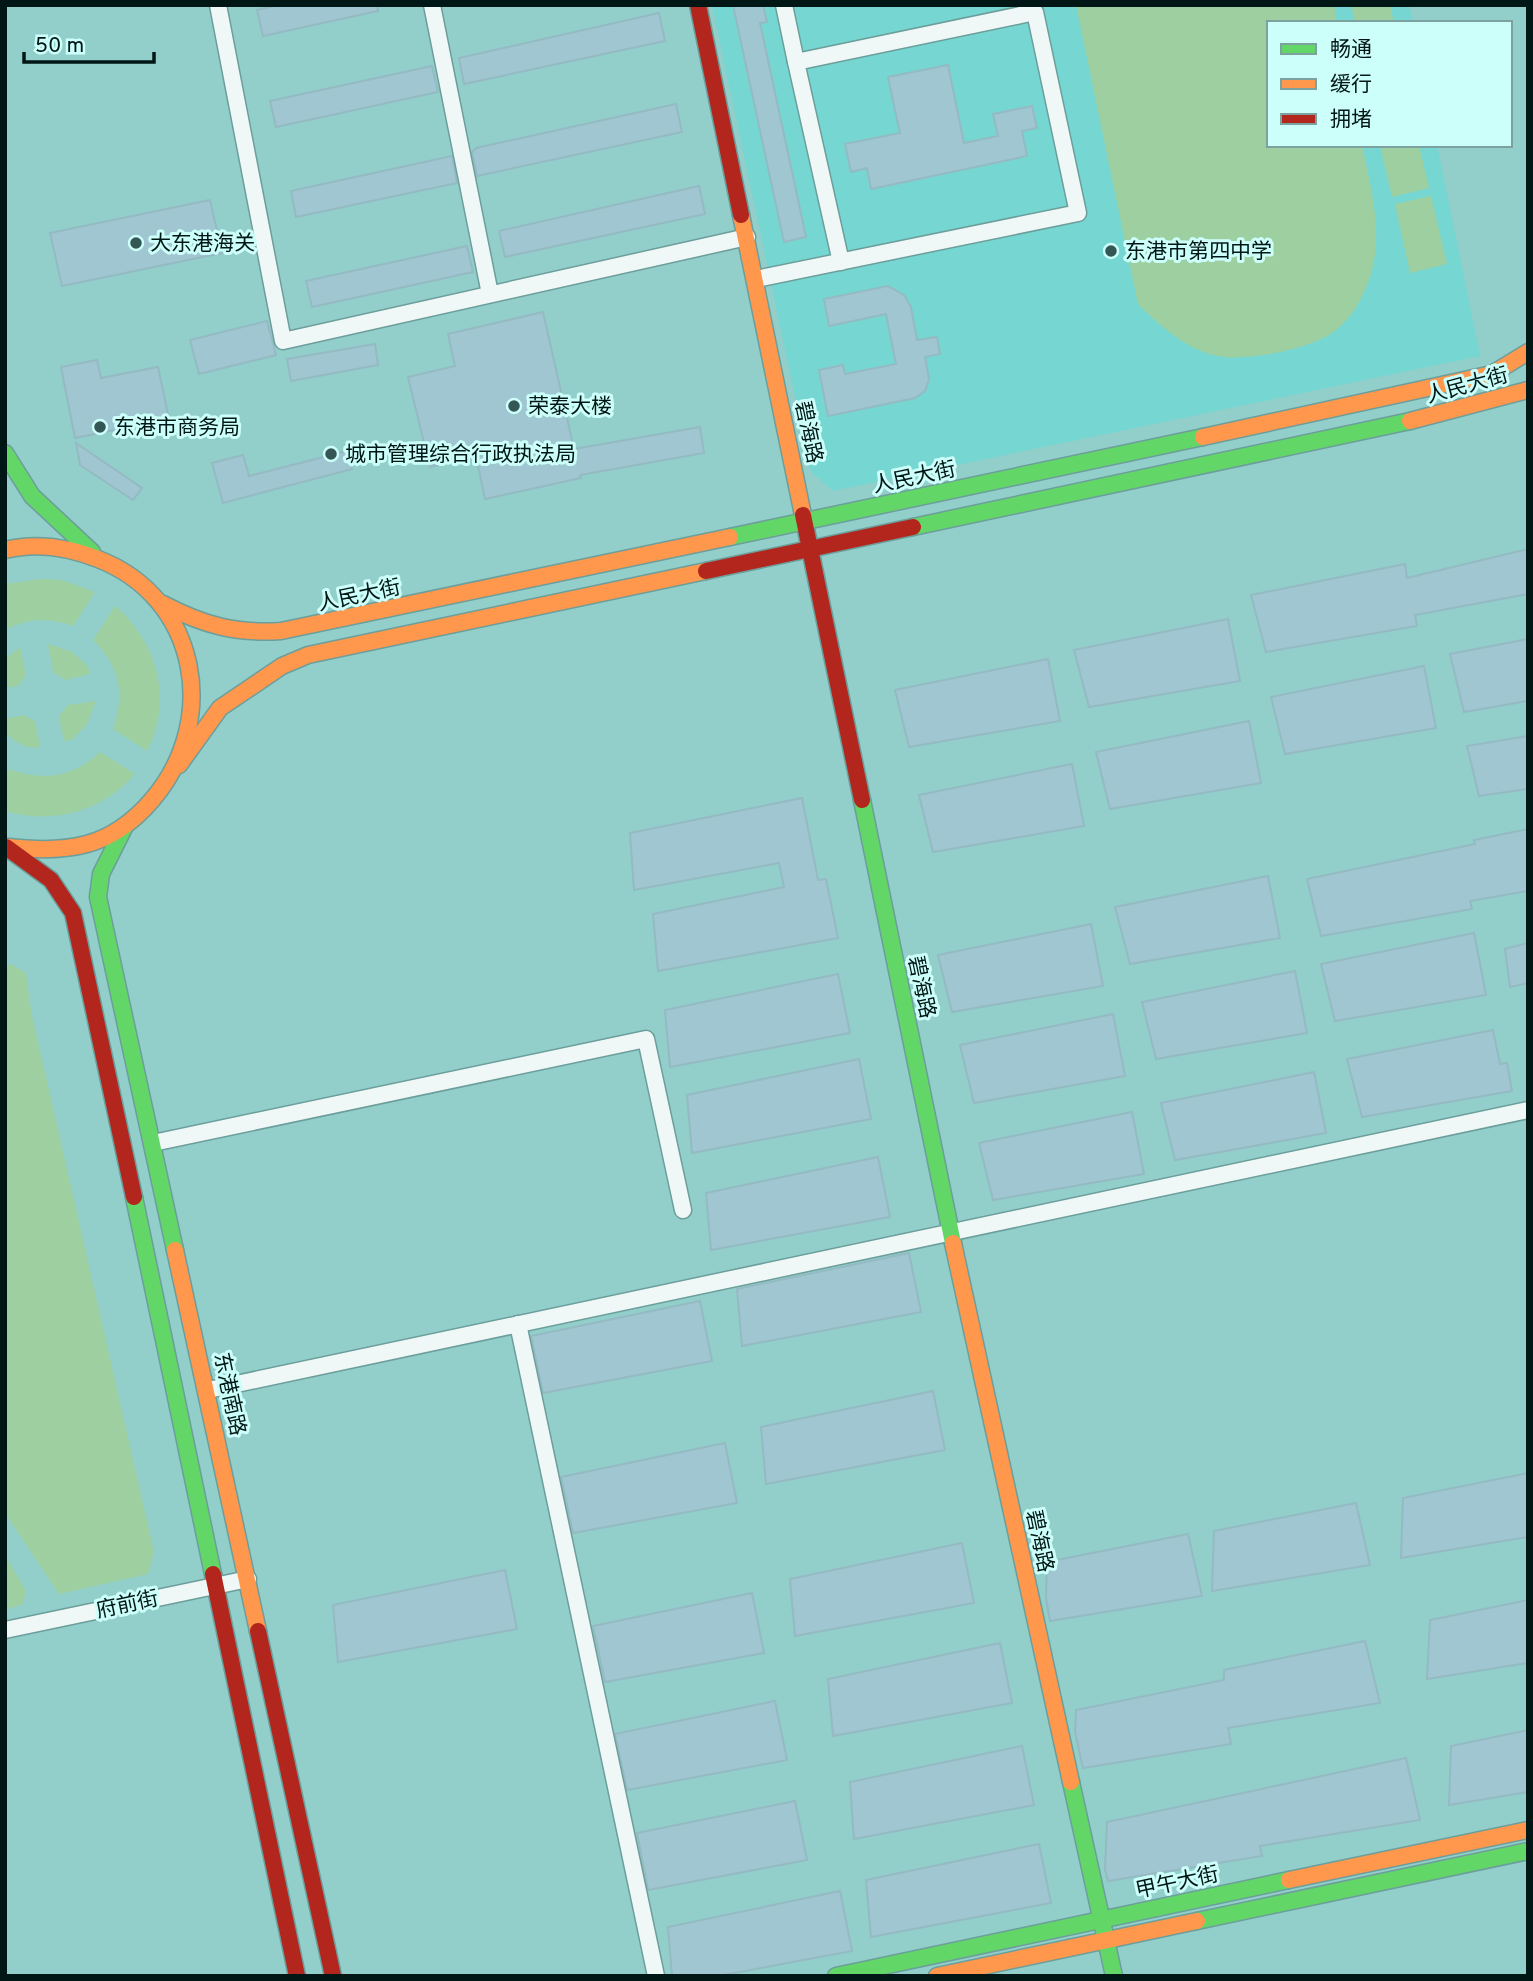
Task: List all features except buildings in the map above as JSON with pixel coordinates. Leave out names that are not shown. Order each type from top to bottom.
[{"type":"main road","name":"碧海路","points":[[698,5],[951,1233],[1114,1976]]},
{"type":"main road","name":"人民大街","points":[[163,604],[202,626],[257,635],[303,628],[1448,385],[1492,374],[1528,352]]},
{"type":"main road","name":"人民大街","points":[[125,827],[157,799],[220,708],[282,666],[308,655],[1454,412],[1528,390]]},
{"type":"main road","points":[[5,453],[18,482],[39,506],[97,556],[132,576],[163,604],[183,640],[194,682],[193,722],[180,765]]},
{"type":"main road","points":[[5,550],[55,546],[97,556]]},
{"type":"main road","points":[[6,847],[48,851],[89,844],[125,827]]},
{"type":"main road","name":"东港南路","points":[[125,827],[101,874],[98,897],[208,1390],[333,1976]]},
{"type":"main road","points":[[6,847],[52,880],[71,902],[78,929],[297,1976]]},
{"type":"main road","name":"甲午大街","points":[[836,1976],[1528,1830]]},
{"type":"main road","name":"甲午大街","points":[[937,1976],[1528,1851]]},
{"type":"street","points":[[218,5],[283,341],[747,237]]},
{"type":"street","points":[[432,5],[490,294]]},
{"type":"street","points":[[783,5],[841,262]]},
{"type":"street","points":[[755,279],[1078,213],[1034,12],[796,62]]},
{"type":"street","points":[[153,1143],[646,1039],[683,1210]]},
{"type":"street","points":[[208,1390],[1528,1110]]},
{"type":"street","points":[[519,1325],[656,1976]]},
{"type":"street","name":"府前街","points":[[5,1630],[248,1579]]},
{"type":"shaded area","name":"东港市第四中学","points":[[712,5],[1409,5],[1413,21],[1267,21],[1267,147],[1437,147],[1480,356],[833,491],[811,472]]},
{"type":"green space","points":[[1076,5],[1334,5],[1337,21],[1267,21],[1267,147],[1362,147],[1375,211],[1376,244],[1370,277],[1351,315],[1332,333],[1308,344],[1260,356],[1230,357],[1207,353],[1185,343],[1138,304]]},
{"type":"green space","points":[[1351,5],[1390,5],[1394,21],[1355,21]]},
{"type":"green space","points":[[1380,147],[1419,147],[1429,188],[1392,197]]},
{"type":"green space","points":[[1431,196],[1447,264],[1410,273],[1395,204]]},
{"type":"green space","points":[[41,579],[62,580],[95,592],[73,626],[39,620],[5,630],[5,584]]},
{"type":"green space","points":[[115,606],[142,636],[157,673],[159,712],[147,751],[113,729],[119,704],[118,681],[109,660],[93,640]]},
{"type":"green space","points":[[48,644],[72,652],[88,666],[90,674],[65,680],[53,672]]},
{"type":"green space","points":[[20,647],[26,675],[18,686],[5,688],[5,659]]},
{"type":"green space","points":[[96,701],[87,724],[72,740],[64,741],[59,716],[68,705]]},
{"type":"green space","points":[[23,715],[35,721],[40,747],[21,744],[5,732],[5,719]]},
{"type":"green space","points":[[100,752],[135,774],[107,798],[75,812],[58,815],[23,815],[5,811],[5,777],[10,769],[35,775],[58,775],[79,767]]},
{"type":"green space","points":[[11,964],[26,973],[31,1011],[154,1552],[148,1574],[59,1594],[5,1513],[5,967]]},
{"type":"green space","points":[[5,1555],[26,1591],[23,1604],[5,1610]]},
{"type":"traffic: fast","points":[[913,527],[1410,421]]},
{"type":"traffic: fast","points":[[730,537],[1203,437]]},
{"type":"traffic: fast","points":[[5,453],[32,496],[92,552]]},
{"type":"traffic: fast","points":[[862,800],[953,1243]]},
{"type":"traffic: fast","points":[[125,826],[101,874],[98,897],[175,1250]]},
{"type":"traffic: fast","points":[[134,1197],[213,1574]]},
{"type":"traffic: fast","points":[[1071,1782],[1114,1976]]},
{"type":"traffic: fast","points":[[1197,1921],[1528,1851]]},
{"type":"traffic: fast","points":[[836,1976],[1289,1880]]},
{"type":"traffic: slow","points":[[741,215],[803,515]]},
{"type":"traffic: slow","points":[[1203,437],[1492,374],[1528,352]]},
{"type":"traffic: slow","points":[[1410,421],[1528,390]]},
{"type":"traffic: slow","points":[[163,604],[206,623],[249,631],[281,631],[730,537]]},
{"type":"traffic: slow","points":[[5,550],[41,546],[75,551],[98,559],[132,577],[159,602],[177,632],[188,664],[191,699],[186,734],[173,769],[152,800],[131,821],[105,837],[87,844],[48,849],[8,847]]},
{"type":"traffic: slow","points":[[179,765],[220,708],[282,666],[308,655],[706,571]]},
{"type":"traffic: slow","points":[[953,1243],[1071,1782]]},
{"type":"traffic: slow","points":[[175,1250],[258,1631]]},
{"type":"traffic: slow","points":[[1289,1880],[1528,1830]]},
{"type":"traffic: slow","points":[[937,1976],[1197,1921]]},
{"type":"traffic: jam","points":[[698,5],[741,215]]},
{"type":"traffic: jam","points":[[803,515],[862,800]]},
{"type":"traffic: jam","points":[[706,571],[913,527]]},
{"type":"traffic: jam","points":[[6,847],[51,880],[73,913],[134,1197]]},
{"type":"traffic: jam","points":[[213,1574],[297,1976]]},
{"type":"traffic: jam","points":[[258,1631],[333,1976]]},
{"type":"place","name":"大东港海关","points":[[136,243]]},
{"type":"place","name":"东港市第四中学","points":[[1111,251]]},
{"type":"place","name":"荣泰大楼","points":[[514,406]]},
{"type":"place","name":"东港市商务局","points":[[100,427]]},
{"type":"place","name":"城市管理综合行政执法局","points":[[331,454]]}]
